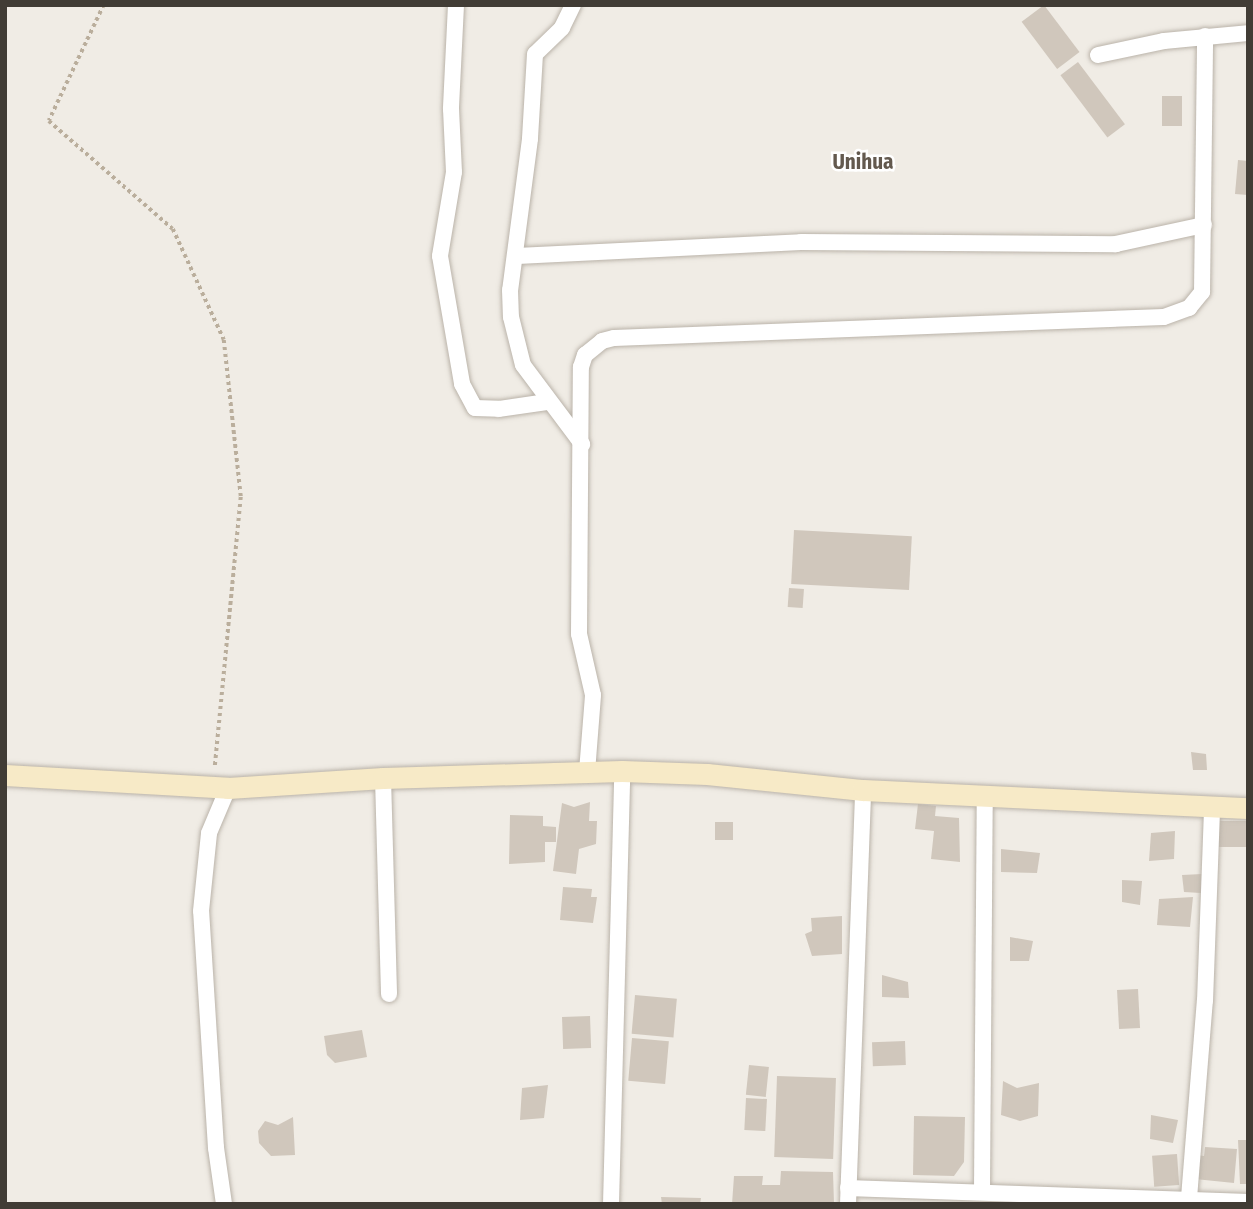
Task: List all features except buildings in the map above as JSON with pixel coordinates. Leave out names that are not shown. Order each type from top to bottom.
[{"type":"street","points":[[456,5],[451,109],[454,172],[440,256],[462,384],[475,408],[499,410],[547,402]]},
{"type":"street","points":[[573,5],[562,28],[535,54],[517,256],[510,290],[516,341],[523,365],[547,402],[582,444]]},
{"type":"street","points":[[1098,55],[1205,36],[1248,33]]},
{"type":"street","points":[[587,772],[593,695],[579,646],[581,367],[584,355],[602,341],[1164,317],[1189,308],[1202,292],[1205,36]]},
{"type":"street","points":[[517,256],[801,242],[1116,244],[1204,225]]},
{"type":"street","points":[[5,775],[220,788],[383,778],[622,771],[707,774],[863,790],[1248,808]]},
{"type":"street","points":[[611,1204],[622,771]]},
{"type":"street","points":[[383,778],[388,995]]},
{"type":"street","points":[[220,788],[209,833],[201,911],[224,1204]]},
{"type":"street","points":[[863,790],[848,1196],[982,1191],[1248,1202]]},
{"type":"street","points":[[982,1191],[985,797]]},
{"type":"street","points":[[1189,1198],[1205,1001],[1212,807]]},
{"type":"path","points":[[104,5],[49,121],[173,229],[224,340],[241,497],[220,788]]},
{"type":"district","name":"Unihua","points":[[863,162]]}]
